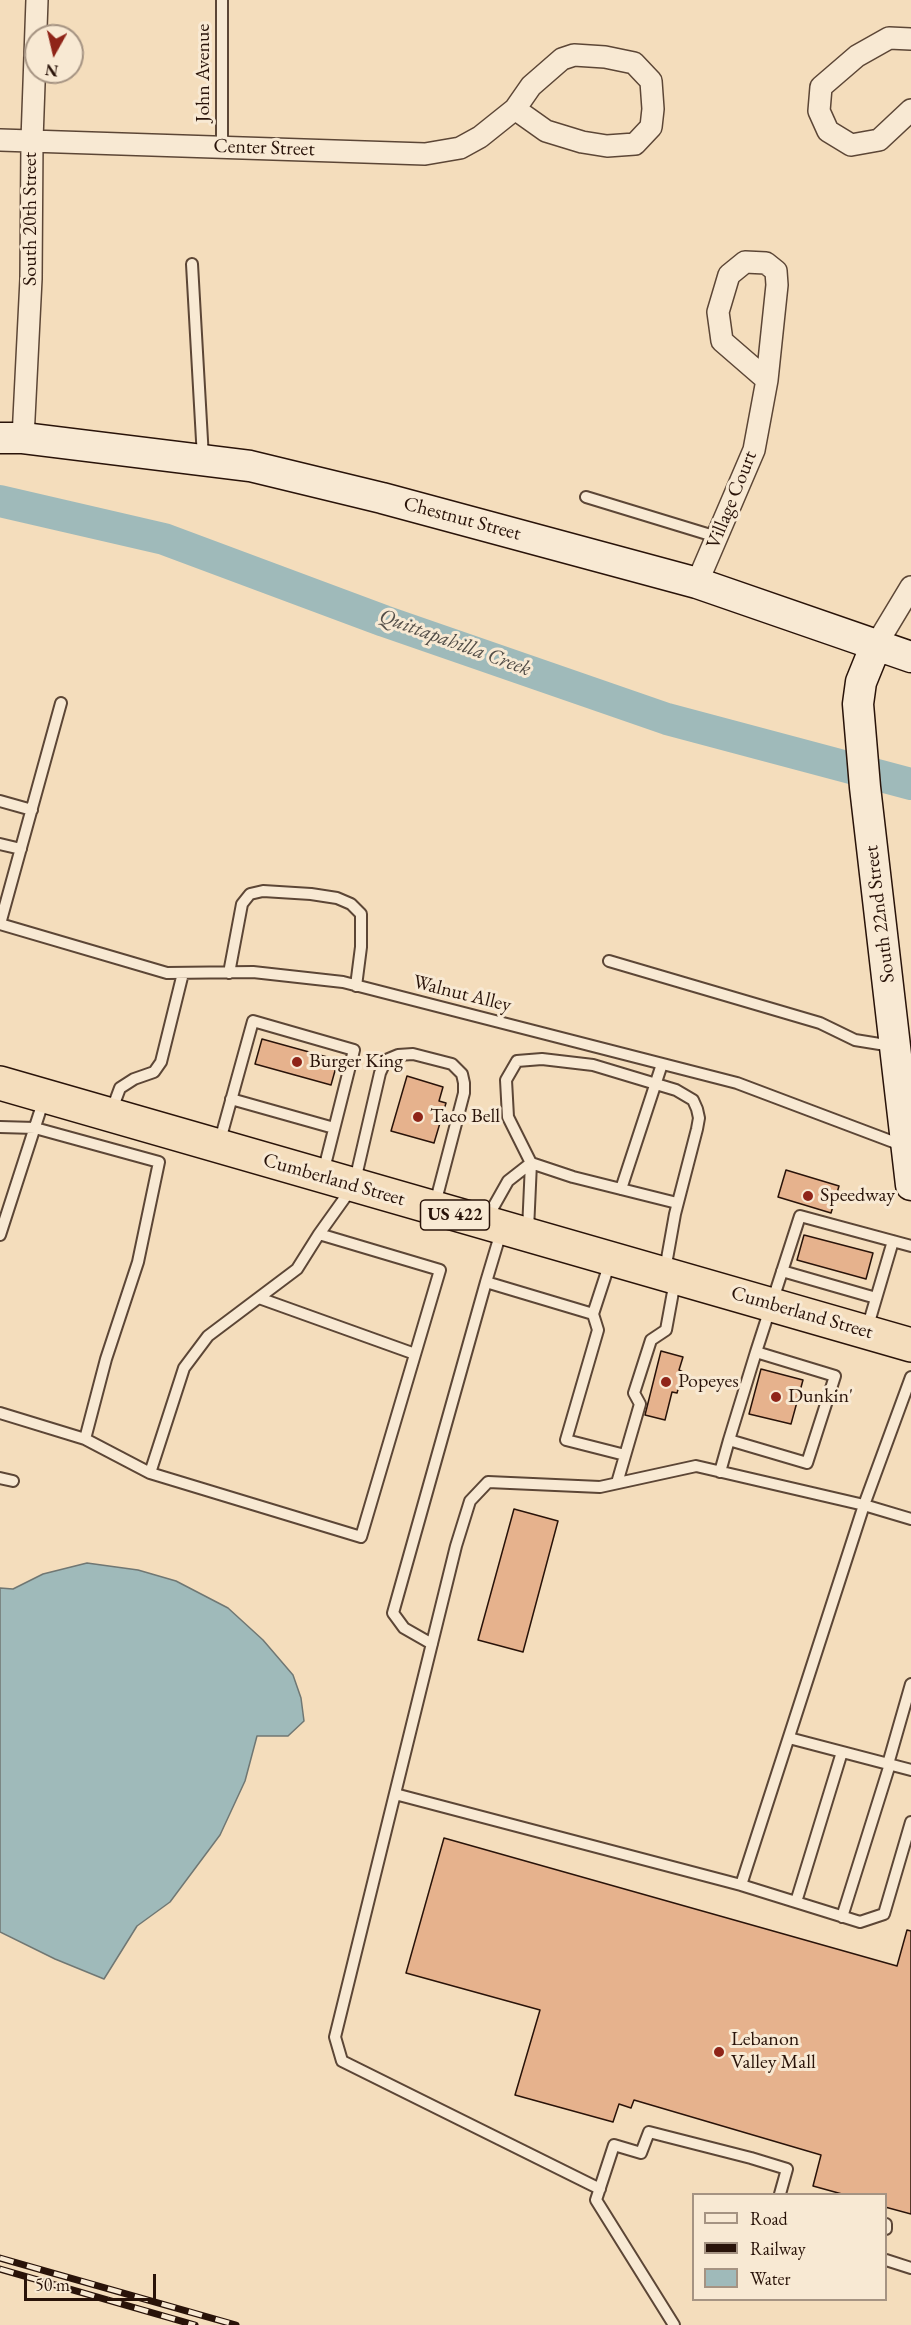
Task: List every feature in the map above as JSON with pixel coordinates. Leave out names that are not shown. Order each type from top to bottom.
[{"type":"highway","name":"Cumberland Street","points":[[0,1083],[911,1345]]},
{"type":"street","name":"South 20th Street","points":[[12,438],[32,279],[32,140],[36,0]]},
{"type":"street","points":[[911,39],[889,38],[857,57],[821,87],[819,111],[828,131],[851,145],[879,140],[911,110]]},
{"type":"street","name":"Center Street","points":[[0,140],[425,153],[460,148],[480,137],[515,109],[531,86],[561,59],[574,56],[604,57],[634,63],[651,81],[653,109],[651,127],[635,144],[607,146],[573,139],[546,131],[515,109]]},
{"type":"street","name":"Village Court","points":[[697,583],[754,450],[767,380],[777,285],[776,272],[766,263],[745,262],[729,275],[718,312],[722,341],[767,380]]},
{"type":"street","name":"Chestnut Street","points":[[12,438],[250,466],[382,498],[697,583],[911,657]]},
{"type":"street","points":[[876,645],[911,587]]},
{"type":"street","name":"South 22nd Street","points":[[876,645],[861,682],[858,704],[864,776],[911,1185]]},
{"type":"lane","name":"John Avenue","points":[[222,0],[222,147]]},
{"type":"lane","points":[[192,264],[202,459]]},
{"type":"lane","points":[[586,496],[717,537]]},
{"type":"lane","points":[[0,924],[4,891],[21,849],[61,703]]},
{"type":"lane","points":[[0,801],[32,810]]},
{"type":"lane","points":[[0,844],[21,849]]},
{"type":"lane","points":[[229,973],[242,904],[250,894],[263,891],[310,894],[337,898],[351,904],[361,914],[361,947],[356,986]]},
{"type":"lane","name":"Walnut Alley","points":[[0,924],[167,973],[253,972],[343,982],[737,1083],[907,1147]]},
{"type":"lane","points":[[609,960],[820,1023],[855,1040],[895,1047]]},
{"type":"lane","points":[[110,1115],[120,1088],[134,1079],[154,1072],[161,1062],[183,973]]},
{"type":"lane","points":[[218,1146],[253,1021],[354,1050],[322,1176]]},
{"type":"lane","points":[[150,1473],[184,1368],[208,1336],[297,1269],[354,1185],[374,1095],[386,1060],[398,1055],[413,1054],[440,1060],[452,1064],[462,1074],[464,1093],[433,1209]]},
{"type":"lane","points":[[617,1483],[640,1404],[634,1393],[651,1340],[666,1330],[677,1203],[699,1118],[693,1100],[676,1090],[593,1065],[542,1059],[517,1061],[506,1080],[508,1116],[531,1163],[573,1178],[677,1203]]},
{"type":"lane","points":[[621,1189],[662,1064]]},
{"type":"lane","points":[[0,1235],[45,1096]]},
{"type":"lane","points":[[231,1099],[334,1128]]},
{"type":"lane","points":[[0,1127],[35,1128],[159,1162],[138,1262],[106,1359],[85,1439]]},
{"type":"lane","points":[[432,1644],[404,1628],[393,1613],[486,1282],[504,1229],[531,1163]]},
{"type":"lane","points":[[504,1229],[508,1180],[531,1163]]},
{"type":"lane","points":[[720,1472],[800,1215],[911,1246]]},
{"type":"lane","points":[[0,1413],[85,1439],[150,1473],[361,1537],[440,1270],[319,1234]]},
{"type":"lane","points":[[866,1333],[894,1241]]},
{"type":"lane","points":[[611,1258],[593,1314],[598,1330],[566,1440],[625,1455]]},
{"type":"lane","points":[[782,1271],[876,1298]]},
{"type":"lane","points":[[486,1282],[593,1314]]},
{"type":"lane","points":[[259,1298],[415,1354]]},
{"type":"lane","points":[[729,1440],[807,1463],[836,1376],[756,1352]]},
{"type":"lane","points":[[741,1885],[864,1505],[911,1377]]},
{"type":"lane","points":[[600,2189],[342,2061],[335,2037],[456,1546],[470,1501],[488,1482],[600,1487],[696,1466],[864,1505],[911,1519]]},
{"type":"lane","points":[[0,1478],[13,1481]]},
{"type":"lane","points":[[842,1917],[911,1684]]},
{"type":"lane","points":[[789,1738],[911,1770]]},
{"type":"lane","points":[[796,1902],[842,1752]]},
{"type":"lane","points":[[395,1794],[741,1885],[860,1922],[884,1914],[911,1822]]},
{"type":"lane","points":[[675,2325],[596,2200],[614,2145],[641,2152],[649,2132],[787,2169],[780,2193]]},
{"type":"lane","points":[[887,2261],[911,2268]]},
{"type":"water","points":[[87,1563],[138,1570],[176,1581],[228,1608],[263,1640],[293,1675],[301,1698],[304,1721],[288,1736],[257,1736],[245,1781],[220,1835],[170,1902],[137,1926],[104,1979],[55,1959],[0,1932],[0,1588],[13,1589],[43,1574]]},
{"type":"building","name":"Burger King","points":[[262,1039],[338,1060],[331,1085],[255,1064]]},
{"type":"building","name":"Taco Bell","points":[[407,1076],[443,1087],[439,1101],[446,1103],[434,1143],[391,1131]]},
{"type":"building","points":[[786,1170],[839,1186],[831,1213],[778,1197]]},
{"type":"building","points":[[804,1235],[873,1253],[866,1279],[797,1260]]},
{"type":"building","name":"Popeyes","points":[[661,1351],[683,1357],[679,1370],[683,1372],[677,1393],[672,1392],[665,1420],[645,1415]]},
{"type":"building","name":"Dunkin'","points":[[761,1369],[803,1380],[791,1424],[749,1414]]},
{"type":"building","points":[[514,1509],[558,1521],[523,1652],[478,1640]]},
{"type":"building","name":"Lebanon Valley Mall","points":[[444,1838],[897,1966],[907,1930],[911,1931],[911,2214],[887,2208],[887,2193],[838,2193],[813,2186],[821,2155],[634,2100],[631,2108],[619,2104],[613,2122],[515,2095],[540,2010],[406,1973]]},
{"type":"waterway","name":"Quittapahilla Creek","points":[[0,501],[164,539],[384,621],[667,719],[911,784]]},
{"type":"railway","points":[[0,2258],[236,2325]]},
{"type":"railway","points":[[0,2269],[195,2325]]},
{"type":"place","name":"Burger King","points":[[297,1062]]},
{"type":"place","name":"Taco Bell","points":[[418,1117]]},
{"type":"place","name":"Speedway","points":[[808,1196]]},
{"type":"place","name":"Popeyes","points":[[666,1382]]},
{"type":"place","name":"Dunkin'","points":[[776,1397]]},
{"type":"place","name":"Lebanon Valley Mall","points":[[719,2052]]}]
